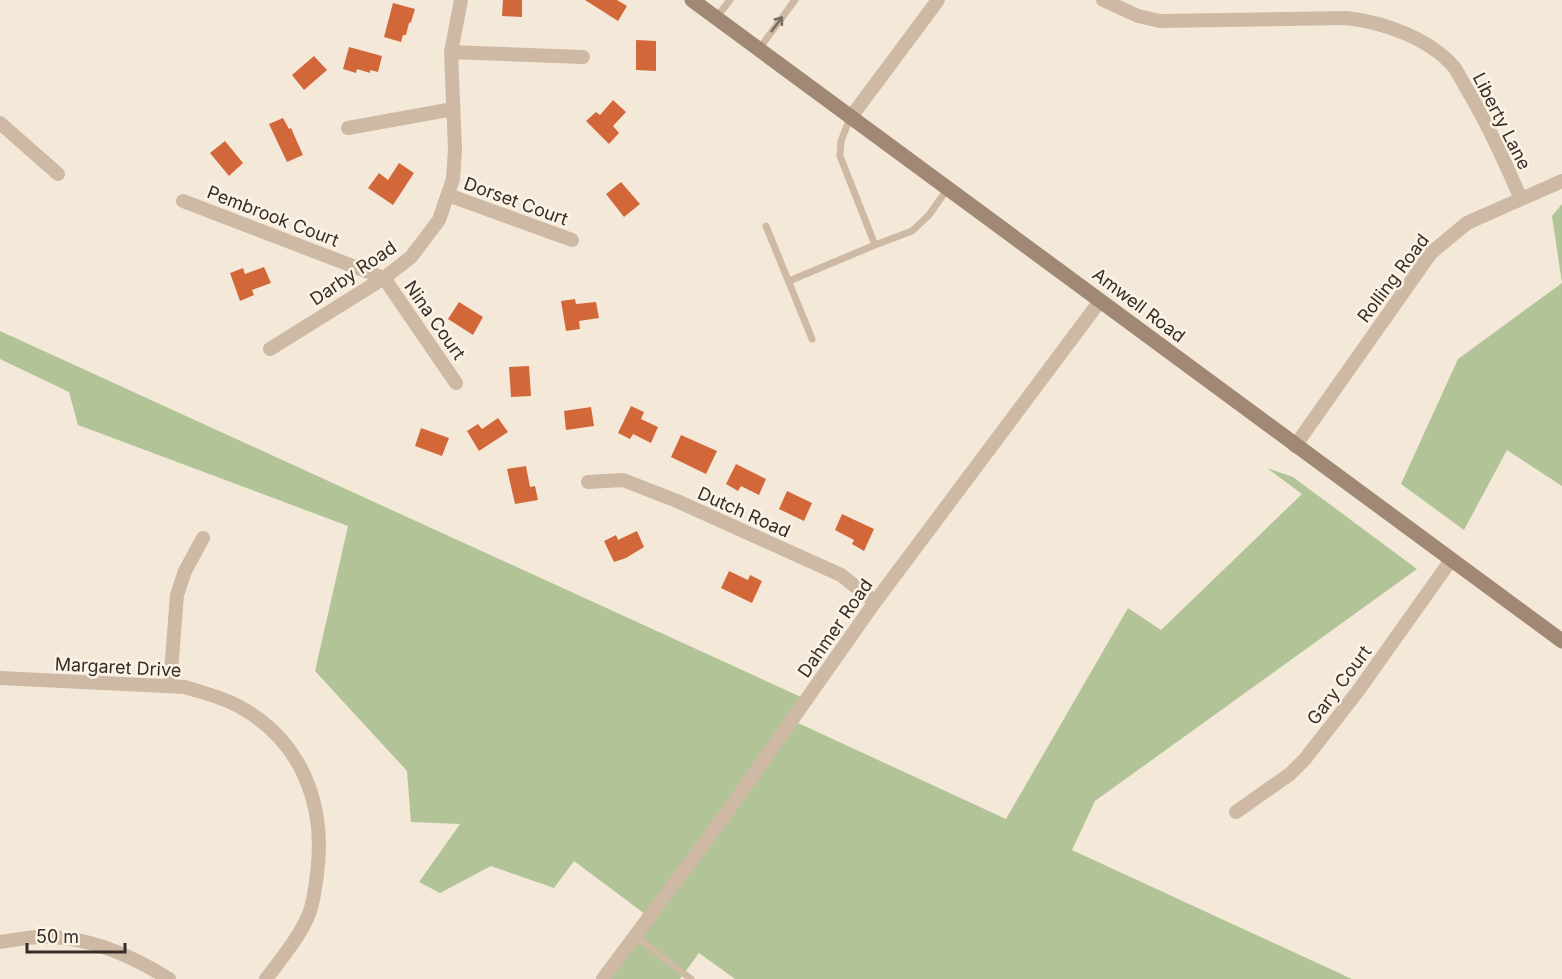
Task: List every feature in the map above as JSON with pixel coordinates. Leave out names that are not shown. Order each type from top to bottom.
[{"type":"main road","name":"Amwell Road","points":[[693,0],[1562,641]]},
{"type":"street","name":"Darby Road","points":[[270,349],[384,278],[411,257],[439,220],[453,179],[456,149],[451,52],[461,0]]},
{"type":"street","points":[[851,117],[938,0]]},
{"type":"street","name":"Liberty Lane","points":[[1103,0],[1132,14],[1160,21],[1346,18],[1370,21],[1401,31],[1433,50],[1454,67],[1500,149],[1521,199]]},
{"type":"street","points":[[451,52],[583,57]]},
{"type":"street","points":[[348,128],[453,109]]},
{"type":"street","points":[[0,123],[58,174]]},
{"type":"street","name":"Rolling Road","points":[[1295,446],[1431,253],[1467,223],[1562,182]]},
{"type":"street","name":"Dorset Court","points":[[448,195],[572,240]]},
{"type":"street","name":"Pembrook Court","points":[[183,201],[384,278]]},
{"type":"street","name":"Nina Court","points":[[384,278],[456,383]]},
{"type":"street","name":"Dahmer Road","points":[[603,979],[720,822],[875,602],[1100,301]]},
{"type":"street","name":"Dutch Road","points":[[588,482],[623,480],[677,501],[840,575],[875,602]]},
{"type":"street","points":[[170,686],[177,595],[185,571],[204,538]]},
{"type":"street","name":"Gary Court","points":[[1236,812],[1290,774],[1305,759],[1358,691],[1451,560]]},
{"type":"street","name":"Margaret Drive","points":[[0,678],[184,687],[239,706],[257,718],[287,746],[299,764],[315,801],[320,856],[314,897],[301,931],[266,979]]},
{"type":"street","points":[[0,942],[42,937],[72,939],[126,955],[169,979]]},
{"type":"lane","points":[[716,18],[730,0]]},
{"type":"lane","points":[[759,49],[795,0]]},
{"type":"lane","points":[[851,117],[840,141],[840,156],[874,245]]},
{"type":"lane","points":[[789,281],[912,231],[929,215],[948,188]]},
{"type":"lane","points":[[766,226],[812,339]]},
{"type":"lane","points":[[635,936],[691,979]]},
{"type":"green space","points":[[1562,204],[1562,283],[1552,216]]},
{"type":"green space","points":[[1562,283],[1562,486],[1507,450],[1464,530],[1401,484],[1458,359]]},
{"type":"green space","points":[[0,331],[812,702],[798,723],[1006,819],[1128,608],[1161,630],[1302,494],[1267,468],[1293,477],[1417,569],[1095,801],[1072,850],[1352,979],[735,979],[699,953],[680,979],[609,979],[653,920],[574,861],[554,888],[491,866],[440,893],[419,882],[460,824],[411,822],[407,771],[315,671],[348,526],[78,425],[69,392],[0,359]]},
{"type":"building","points":[[503,0],[522,0],[522,17],[502,16]]},
{"type":"building","points":[[585,0],[617,0],[627,6],[618,21]]},
{"type":"building","points":[[393,3],[415,9],[406,35],[403,35],[401,42],[384,37]]},
{"type":"building","points":[[636,40],[656,41],[656,71],[636,70]]},
{"type":"building","points":[[349,47],[382,56],[378,72],[370,70],[370,73],[357,69],[356,73],[343,69]]},
{"type":"building","points":[[314,56],[327,70],[304,90],[292,75]]},
{"type":"building","points":[[613,100],[626,112],[613,126],[619,133],[609,144],[586,121],[596,112],[600,115]]},
{"type":"building","points":[[283,118],[289,129],[291,128],[303,155],[287,162],[269,124]]},
{"type":"building","points":[[225,141],[243,163],[229,176],[210,153]]},
{"type":"building","points":[[399,163],[414,173],[393,205],[368,188],[379,173],[388,180]]},
{"type":"building","points":[[621,182],[640,204],[624,217],[606,194]]},
{"type":"building","points":[[264,267],[271,283],[252,290],[254,295],[240,301],[230,273],[243,268],[245,274]]},
{"type":"building","points":[[575,299],[576,304],[596,302],[599,318],[579,321],[580,329],[566,331],[561,301]]},
{"type":"building","points":[[459,302],[483,317],[473,335],[448,319]]},
{"type":"building","points":[[529,366],[531,396],[511,397],[509,367]]},
{"type":"building","points":[[631,406],[644,412],[641,419],[658,427],[651,443],[633,434],[630,439],[618,433]]},
{"type":"building","points":[[591,407],[594,426],[566,430],[564,411]]},
{"type":"building","points":[[498,418],[508,432],[479,451],[467,431],[478,424],[482,429]]},
{"type":"building","points":[[421,428],[449,438],[442,456],[415,446]]},
{"type":"building","points":[[681,435],[717,451],[706,474],[671,457]]},
{"type":"building","points":[[736,464],[766,479],[759,495],[741,486],[738,491],[726,484]]},
{"type":"building","points":[[526,466],[530,487],[535,486],[538,500],[515,504],[507,469]]},
{"type":"building","points":[[787,491],[812,503],[804,521],[779,509]]},
{"type":"building","points":[[842,514],[874,529],[864,551],[852,544],[854,540],[835,530]]},
{"type":"building","points":[[637,531],[644,547],[614,562],[604,541],[616,535],[618,540]]},
{"type":"building","points":[[729,571],[748,580],[750,575],[762,581],[752,603],[721,588]]}]
